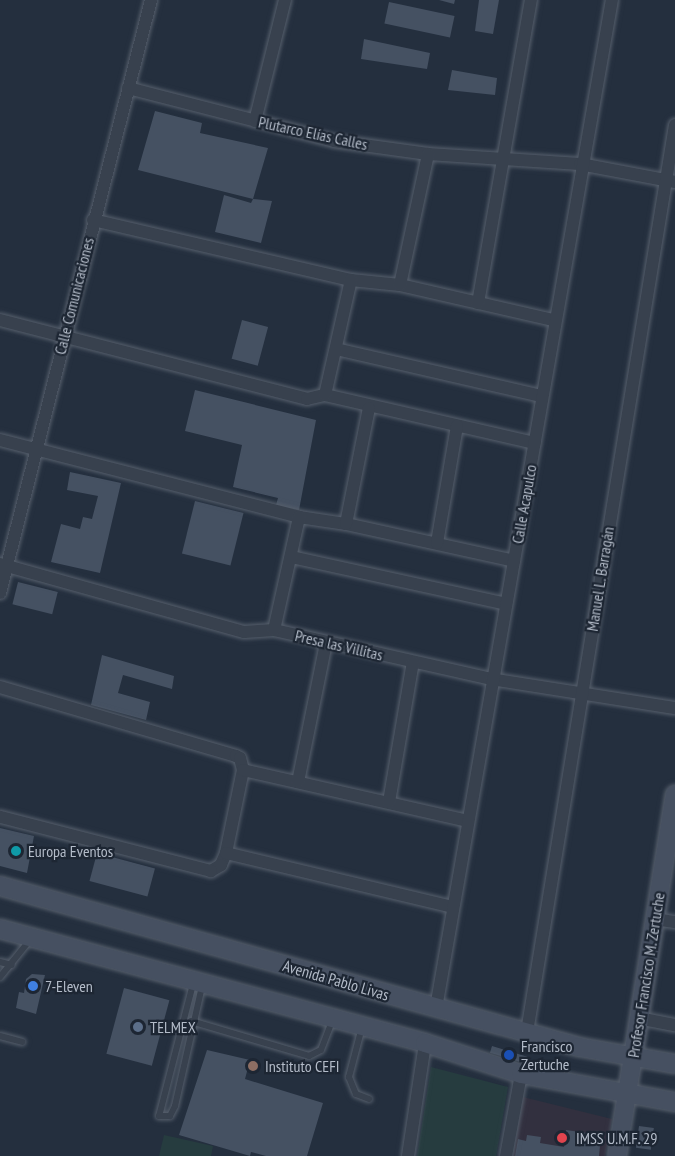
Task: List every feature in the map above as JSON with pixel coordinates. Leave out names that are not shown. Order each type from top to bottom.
[{"type":"main road","name":"Profesor Francisco M. Zertuche","points":[[616,1156],[675,795]]},
{"type":"main road","name":"Avenida Pablo Livas","points":[[0,886],[527,1032],[675,1064]]},
{"type":"main road","points":[[0,929],[425,1042],[521,1074],[675,1102]]},
{"type":"street","name":"Calle Comunicaciones","points":[[0,593],[4,565],[66,335],[93,220],[151,0]]},
{"type":"street","points":[[255,122],[285,0]]},
{"type":"street","points":[[478,303],[501,158],[531,0]]},
{"type":"street","name":"Calle Acapulco","points":[[436,1008],[491,679],[535,443],[553,320],[580,164],[612,0]]},
{"type":"street","name":"Plutarco Elías Calles","points":[[128,88],[334,141],[428,154],[580,164],[670,181]]},
{"type":"street","name":"Manuel L. Barragán","points":[[527,1032],[670,181],[675,125]]},
{"type":"street","points":[[400,285],[428,154]]},
{"type":"street","points":[[93,220],[351,280],[400,285],[553,320]]},
{"type":"street","points":[[325,395],[351,280]]},
{"type":"street","points":[[0,320],[66,335],[307,399],[325,395],[369,408],[535,443]]},
{"type":"street","points":[[336,349],[542,396]]},
{"type":"street","points":[[346,524],[369,408]]},
{"type":"street","points":[[437,543],[457,426]]},
{"type":"street","points":[[0,440],[299,517],[346,524],[514,561]]},
{"type":"street","points":[[274,630],[299,517]]},
{"type":"street","points":[[291,557],[506,604]]},
{"type":"street","name":"Presa las Villitas","points":[[4,565],[244,632],[274,630],[491,679],[675,708]]},
{"type":"street","points":[[298,782],[326,643]]},
{"type":"street","points":[[389,802],[413,662]]},
{"type":"street","points":[[0,687],[298,782],[467,821]]},
{"type":"street","points":[[0,817],[212,871],[221,866],[226,853],[242,764]]},
{"type":"street","points":[[226,853],[452,907]]},
{"type":"street","points":[[655,919],[675,921]]},
{"type":"street","points":[[638,1018],[675,1025]]},
{"type":"street","points":[[408,1156],[425,1042]]},
{"type":"street","points":[[506,1156],[521,1074]]},
{"type":"lane","points":[[0,976],[12,965],[32,937]]},
{"type":"lane","points":[[0,962],[12,965]]},
{"type":"lane","points":[[199,981],[193,1022],[173,1110],[170,1116],[159,1116],[185,1019],[199,981]]},
{"type":"lane","points":[[185,1019],[309,1056],[321,1050],[334,1018]]},
{"type":"lane","points":[[363,1026],[349,1077],[356,1094],[369,1099]]},
{"type":"lane","points":[[0,1036],[22,1042]]},
{"type":"shaded area","name":"IMSS U.M.F. 29","points":[[523,1097],[612,1119],[605,1156],[513,1156]]},
{"type":"green space","points":[[431,1067],[508,1087],[496,1156],[417,1156]]},
{"type":"green space","points":[[164,1135],[213,1146],[211,1156],[159,1156]]},
{"type":"building","points":[[439,0],[455,0],[454,4]]},
{"type":"building","points":[[479,0],[499,0],[493,34],[475,31]]},
{"type":"building","points":[[389,2],[455,16],[450,37],[384,24]]},
{"type":"building","points":[[364,39],[430,53],[427,69],[361,59]]},
{"type":"building","points":[[452,70],[497,78],[495,95],[448,90]]},
{"type":"building","points":[[155,111],[202,123],[200,133],[268,148],[253,199],[138,170]]},
{"type":"building","points":[[224,195],[251,203],[253,199],[272,201],[261,243],[215,232]]},
{"type":"building","points":[[242,320],[268,327],[258,366],[232,359]]},
{"type":"building","points":[[195,390],[316,420],[299,510],[276,505],[278,498],[233,487],[242,445],[185,431]]},
{"type":"building","points":[[70,472],[121,483],[100,573],[51,562],[61,524],[80,529],[83,517],[92,519],[98,496],[67,490]]},
{"type":"building","points":[[195,501],[244,513],[230,565],[182,553]]},
{"type":"building","points":[[18,582],[58,592],[52,614],[12,604]]},
{"type":"building","points":[[102,655],[174,676],[172,689],[123,675],[118,693],[150,702],[146,720],[91,705]]},
{"type":"building","name":"Europa Eventos","points":[[0,828],[34,836],[27,873],[0,866]]},
{"type":"building","points":[[97,853],[155,869],[147,897],[89,881]]},
{"type":"building","points":[[32,974],[45,975],[36,1014],[16,1008],[19,992],[24,993],[26,979]]},
{"type":"building","name":"TELMEX","points":[[124,988],[169,1000],[152,1066],[106,1054]]},
{"type":"building","name":"Francisco Zertuche","points":[[492,1046],[527,1057],[525,1064],[490,1053]]},
{"type":"building","points":[[207,1050],[250,1060],[245,1079],[323,1103],[307,1156],[266,1156],[251,1152],[250,1156],[179,1135]]},
{"type":"building","points":[[639,1126],[654,1128],[651,1150],[636,1148]]},
{"type":"building","points":[[566,1130],[601,1135],[599,1156],[515,1156],[518,1139],[526,1141],[527,1135],[541,1137],[540,1143],[564,1147]]},
{"type":"place","name":"Europa Eventos","points":[[16,851]]},
{"type":"place","name":"7-Eleven","points":[[33,986]]},
{"type":"place","name":"TELMEX","points":[[138,1027]]},
{"type":"place","name":"Francisco Zertuche","points":[[509,1055]]},
{"type":"place","name":"Instituto CEFI","points":[[253,1066]]},
{"type":"place","name":"IMSS U.M.F. 29","points":[[562,1138]]}]
